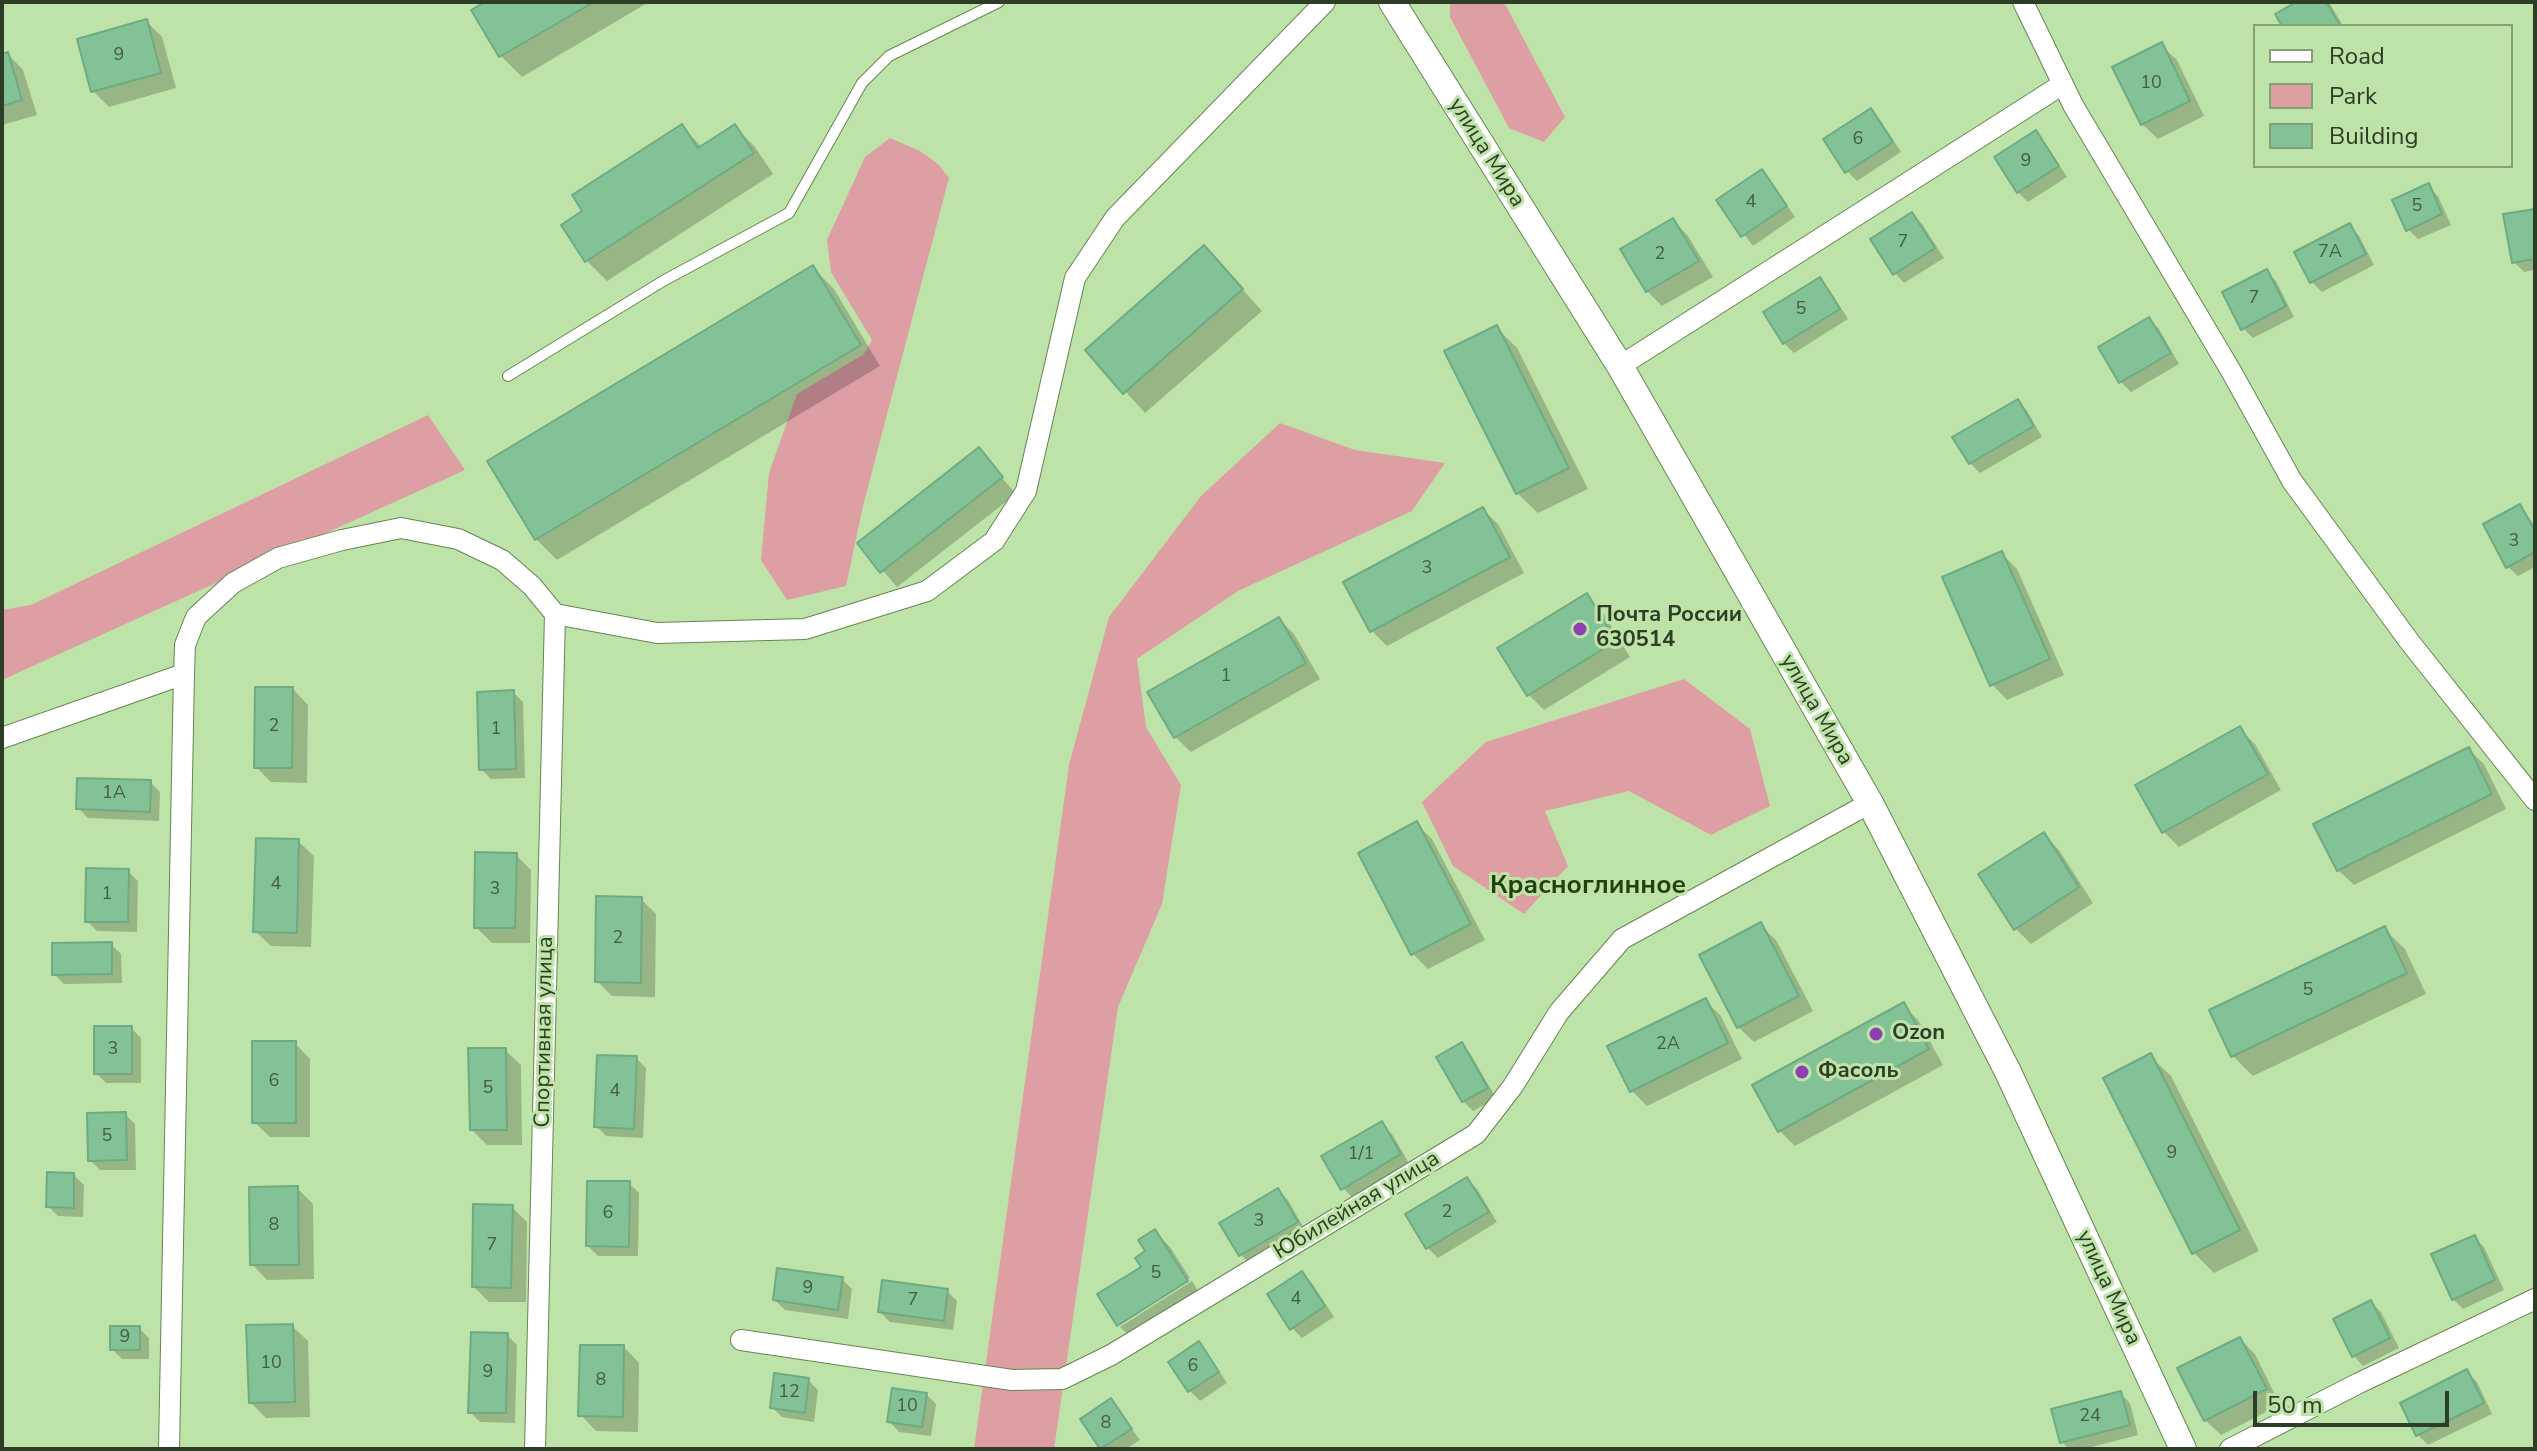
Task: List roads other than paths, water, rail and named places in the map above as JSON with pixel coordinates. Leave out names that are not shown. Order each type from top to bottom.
[{"type":"street","points":[[169,1449],[184,674],[185,645],[196,617],[233,583],[278,558],[401,528],[458,539],[502,560],[532,586],[555,614],[657,633],[805,629],[927,591],[994,541],[1026,491],[1075,278],[1115,218],[1325,2]]},
{"type":"street","points":[[2023,2],[2063,84],[2292,481],[2409,641],[2535,800]]},
{"type":"street","name":"улица Мира","points":[[1394,3],[1620,366],[1870,803],[2008,1072],[2183,1449]]},
{"type":"street","points":[[1620,366],[2063,84]]},
{"type":"street","name":"Спортивная улица","points":[[535,1449],[555,614]]},
{"type":"street","points":[[2,738],[184,674]]},
{"type":"street","name":"Юбилейная улица","points":[[741,1340],[1012,1380],[1062,1379],[1099,1361],[1476,1134],[1513,1086],[1559,1012],[1622,939],[1870,803]]},
{"type":"street","points":[[2230,1449],[2535,1299]]},
{"type":"lane","points":[[508,376],[663,281],[789,213],[862,83],[889,56],[999,2]]},
{"type":"place","name":"Почта России 630514","points":[[1580,629]]},
{"type":"place","name":"Ozon","points":[[1876,1034]]},
{"type":"place","name":"Фасоль","points":[[1802,1072]]},
{"type":"district","name":"Красноглинное","points":[[1588,887]]}]
